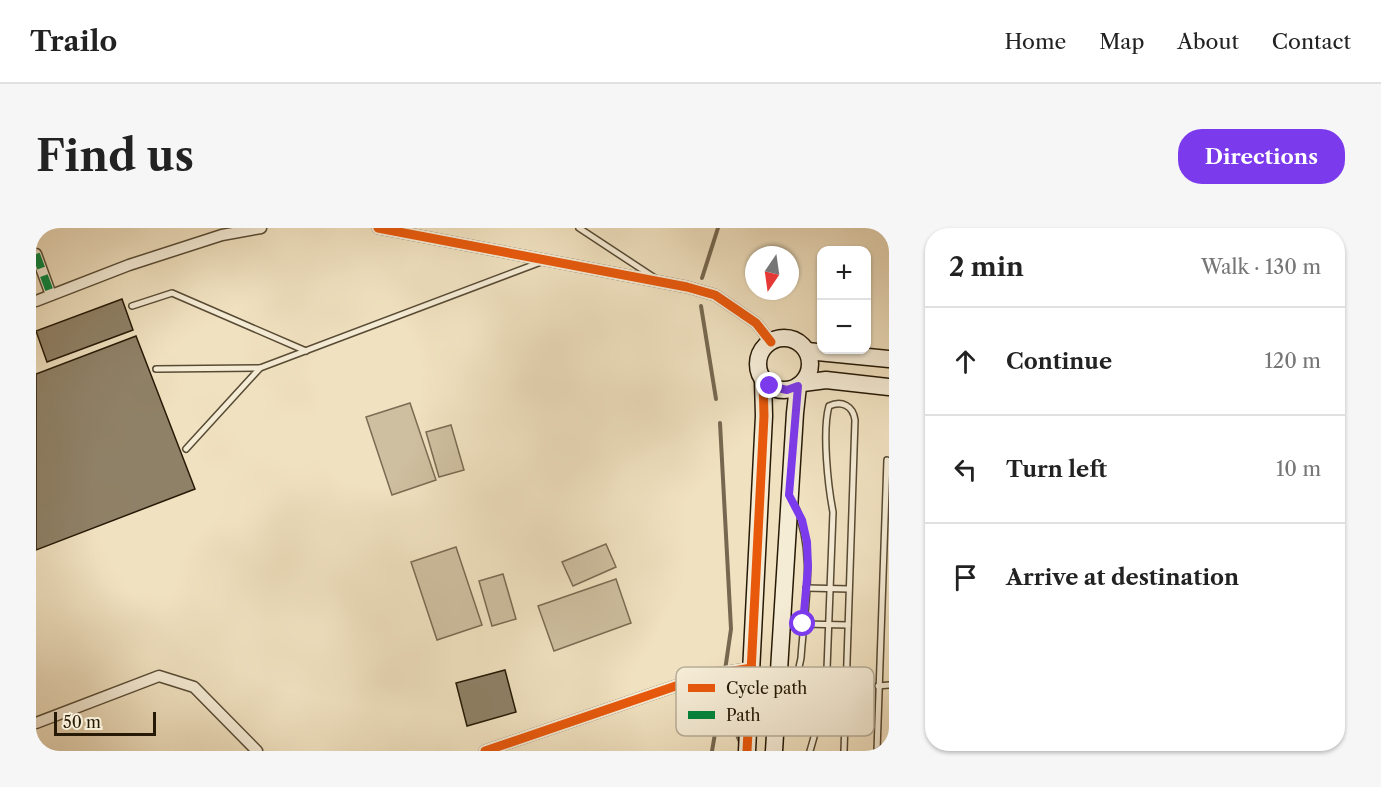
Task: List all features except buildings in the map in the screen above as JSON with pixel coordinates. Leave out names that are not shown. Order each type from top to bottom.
[{"type":"street","points":[[36,301],[129,265],[212,238],[261,228]]},
{"type":"street","points":[[378,228],[662,282],[715,295],[756,322],[771,342]]},
{"type":"street","points":[[36,254],[51,295]]},
{"type":"street","points":[[753,667],[765,416],[763,380],[758,363],[764,347],[771,342],[787,338],[802,345],[807,351],[811,367],[808,376],[800,385],[789,495],[779,667]]},
{"type":"street","points":[[807,351],[889,359]]},
{"type":"street","points":[[763,380],[778,390],[787,390],[826,380],[889,387]]},
{"type":"street","points":[[36,723],[159,676],[194,687],[257,751]]},
{"type":"street","points":[[485,751],[676,686]]},
{"type":"street","points":[[747,751],[748,736]]},
{"type":"street","points":[[774,751],[775,736]]},
{"type":"lane","points":[[579,228],[662,282]]},
{"type":"lane","points":[[156,369],[260,368],[545,260]]},
{"type":"lane","points":[[132,306],[172,293],[306,351]]},
{"type":"lane","points":[[186,449],[260,368]]},
{"type":"lane","points":[[827,667],[833,512],[829,491],[827,422],[830,406],[836,403],[850,407],[854,412],[855,420],[847,667]]},
{"type":"lane","points":[[877,751],[887,460],[889,460]]},
{"type":"lane","points":[[789,495],[802,520],[807,542],[806,588],[799,667]]},
{"type":"lane","points":[[806,588],[849,588]]},
{"type":"lane","points":[[803,624],[848,625]]},
{"type":"lane","points":[[878,686],[889,685]]},
{"type":"lane","points":[[810,751],[814,736]]},
{"type":"lane","points":[[844,736],[844,751]]},
{"type":"shaded area","points":[[410,403],[436,480],[392,495],[366,417]]},
{"type":"shaded area","points":[[451,425],[464,470],[439,477],[426,432]]},
{"type":"shaded area","points":[[606,544],[616,567],[573,586],[562,562]]},
{"type":"shaded area","points":[[456,547],[482,625],[437,640],[411,562]]},
{"type":"shaded area","points":[[503,574],[516,619],[492,626],[479,581]]},
{"type":"shaded area","points":[[616,579],[631,623],[554,651],[538,606]]},
{"type":"waterway","points":[[702,278],[718,228]]},
{"type":"waterway","points":[[701,306],[716,399]]},
{"type":"waterway","points":[[720,423],[731,629],[725,667]]},
{"type":"waterway","points":[[712,751],[715,736]]},
{"type":"waterway","points":[[737,736],[740,742]]},
{"type":"marked path","points":[[36,254],[51,295]]},
{"type":"cycle path","points":[[378,228],[687,287],[715,295],[756,323],[771,342]]},
{"type":"cycle path","points":[[751,667],[764,416],[763,380]]},
{"type":"cycle path","points":[[485,751],[676,686]]},
{"type":"cycle path","points":[[747,751],[748,736]]},
{"type":"route","points":[[770,386],[778,390],[787,390],[798,386],[789,495],[802,520],[807,542],[808,567],[803,624]]}]
